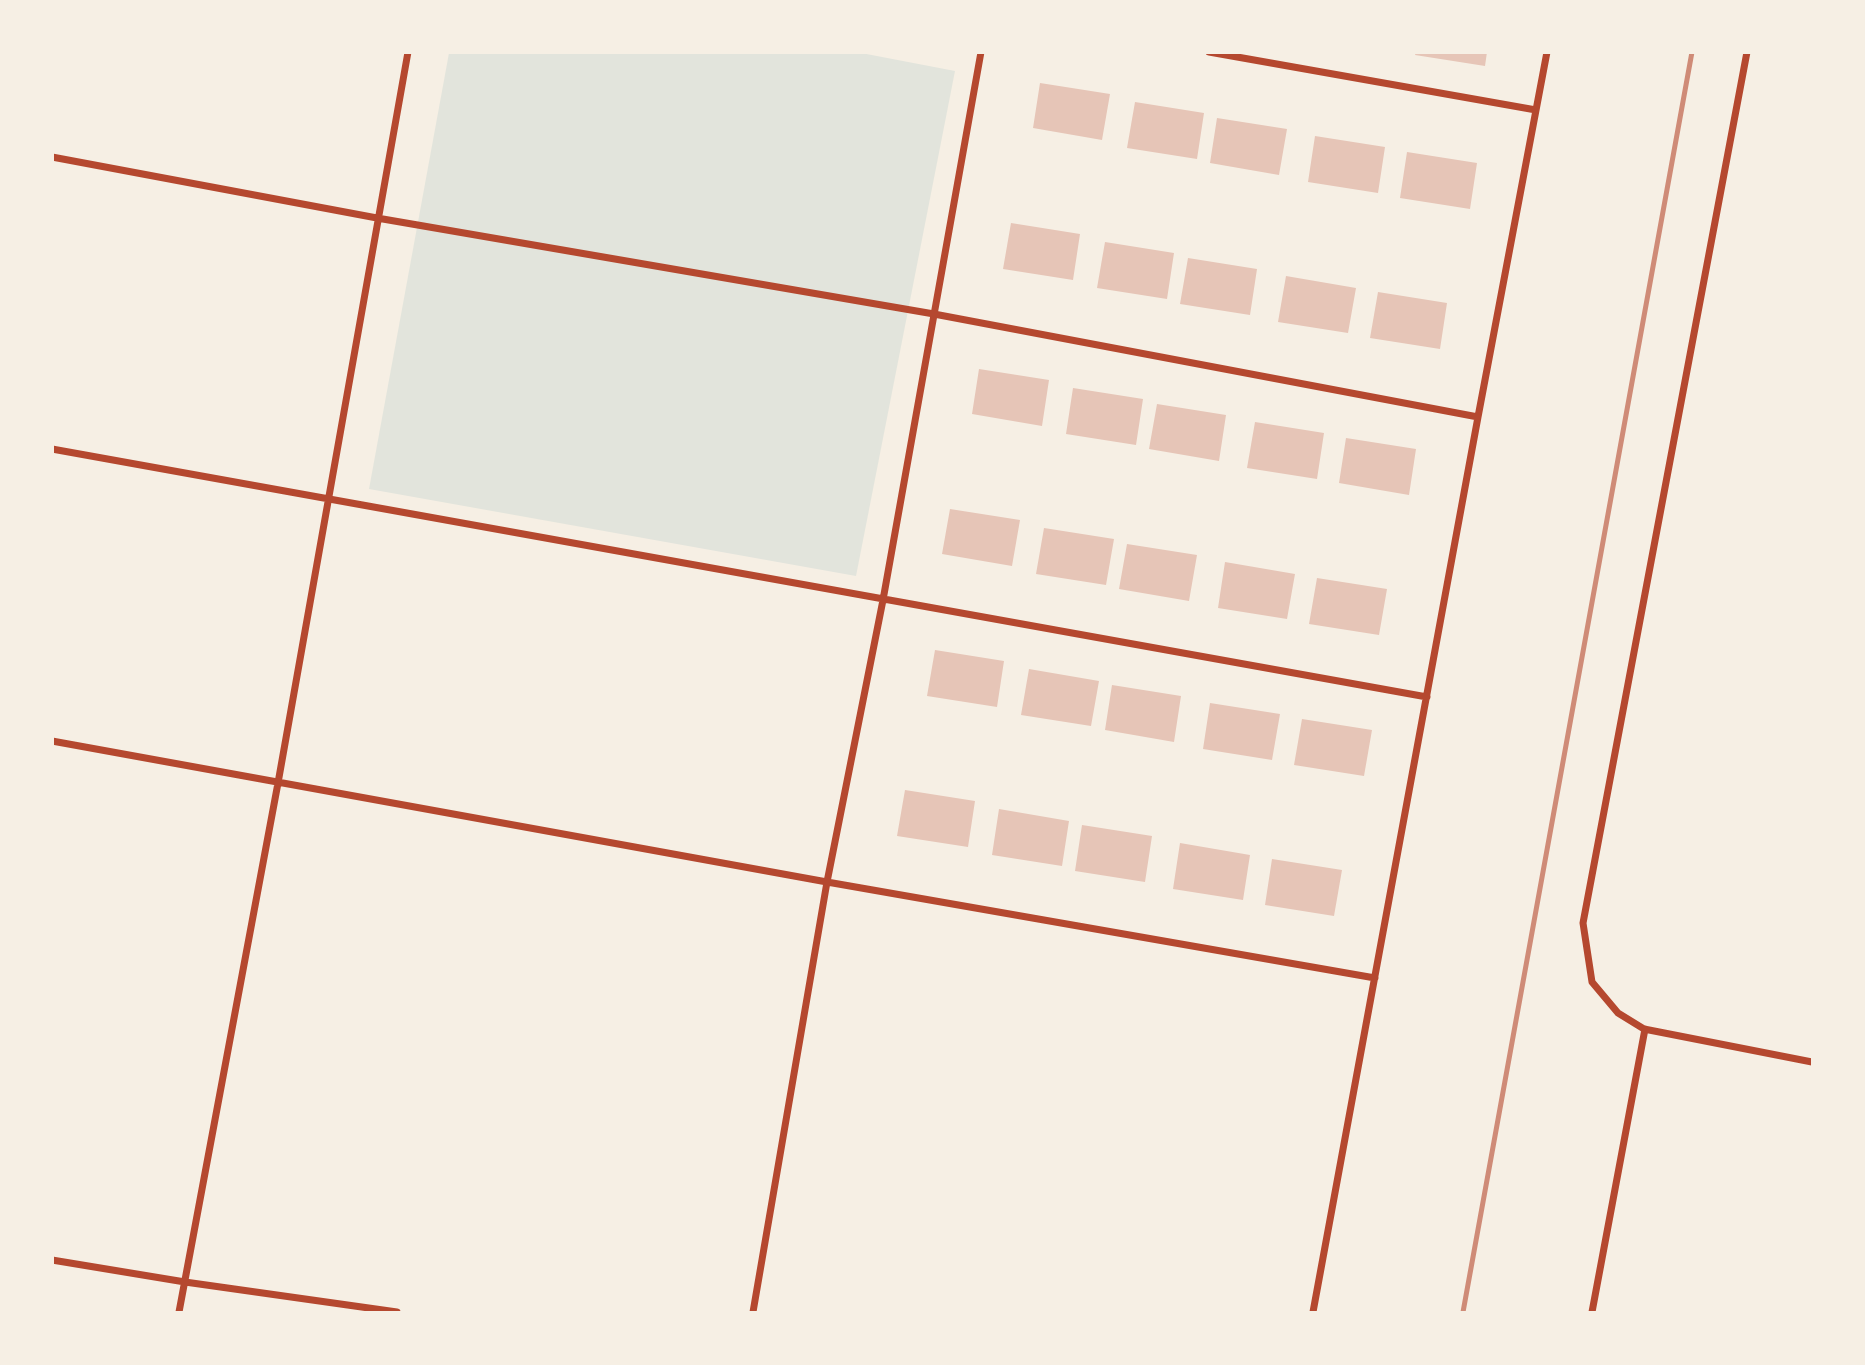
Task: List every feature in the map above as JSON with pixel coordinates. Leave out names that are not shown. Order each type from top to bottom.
[{"type":"street","points":[[179,1312],[278,783],[408,52]]},
{"type":"street","points":[[753,1312],[827,882],[883,600],[981,52]]},
{"type":"street","points":[[1209,52],[1536,110]]},
{"type":"street","points":[[1313,1312],[1547,52]]},
{"type":"street","points":[[1747,52],[1583,923],[1592,982],[1618,1013],[1645,1030],[1812,1062]]},
{"type":"street","points":[[52,157],[377,218],[934,314],[1478,417]]},
{"type":"street","points":[[52,449],[1427,697]]},
{"type":"street","points":[[52,741],[827,882],[1375,978]]},
{"type":"street","points":[[1592,1312],[1645,1030]]},
{"type":"street","points":[[52,1261],[397,1312]]},
{"type":"shaded area","points":[[856,52],[955,71],[856,576],[369,489],[449,53]]},
{"type":"building","points":[[1416,52],[1487,52],[1485,66],[1415,55]]},
{"type":"building","points":[[1040,83],[1110,94],[1102,140],[1033,128]]},
{"type":"building","points":[[1135,102],[1204,113],[1197,159],[1127,148]]},
{"type":"building","points":[[1217,118],[1287,129],[1279,175],[1210,163]]},
{"type":"building","points":[[1315,136],[1385,147],[1378,193],[1308,182]]},
{"type":"building","points":[[1407,152],[1477,163],[1470,209],[1400,198]]},
{"type":"building","points":[[1011,223],[1080,234],[1073,280],[1003,269]]},
{"type":"building","points":[[1105,242],[1174,253],[1167,299],[1097,288]]},
{"type":"building","points":[[1188,258],[1257,269],[1250,315],[1180,304]]},
{"type":"building","points":[[1286,276],[1356,288],[1348,333],[1278,322]]},
{"type":"building","points":[[1378,292],[1447,303],[1440,349],[1370,338]]},
{"type":"building","points":[[979,369],[1049,380],[1042,426],[972,414]]},
{"type":"building","points":[[1073,388],[1143,399],[1136,445],[1066,434]]},
{"type":"building","points":[[1157,404],[1226,415],[1219,461],[1149,449]]},
{"type":"building","points":[[1255,422],[1324,433],[1317,479],[1247,468]]},
{"type":"building","points":[[1346,438],[1416,449],[1409,495],[1339,483]]},
{"type":"building","points":[[950,509],[1020,520],[1012,566],[942,554]]},
{"type":"building","points":[[1044,528],[1114,539],[1106,585],[1036,574]]},
{"type":"building","points":[[1127,544],[1197,555],[1189,601],[1119,589]]},
{"type":"building","points":[[1225,562],[1295,574],[1287,619],[1218,608]]},
{"type":"building","points":[[1317,578],[1387,589],[1379,635],[1309,624]]},
{"type":"building","points":[[935,650],[1004,661],[997,707],[927,696]]},
{"type":"building","points":[[1029,669],[1099,681],[1091,726],[1021,715]]},
{"type":"building","points":[[1112,685],[1181,696],[1174,742],[1105,730]]},
{"type":"building","points":[[1210,703],[1280,714],[1272,760],[1203,749]]},
{"type":"building","points":[[1302,719],[1372,730],[1364,776],[1294,765]]},
{"type":"building","points":[[905,790],[975,801],[968,847],[897,836]]},
{"type":"building","points":[[999,809],[1069,821],[1062,866],[992,855]]},
{"type":"building","points":[[1082,825],[1152,836],[1145,882],[1075,871]]},
{"type":"building","points":[[1180,843],[1250,855],[1243,900],[1173,889]]},
{"type":"building","points":[[1272,859],[1342,870],[1334,916],[1265,905]]},
{"type":"railway","points":[[1463,1312],[1692,52]]}]
